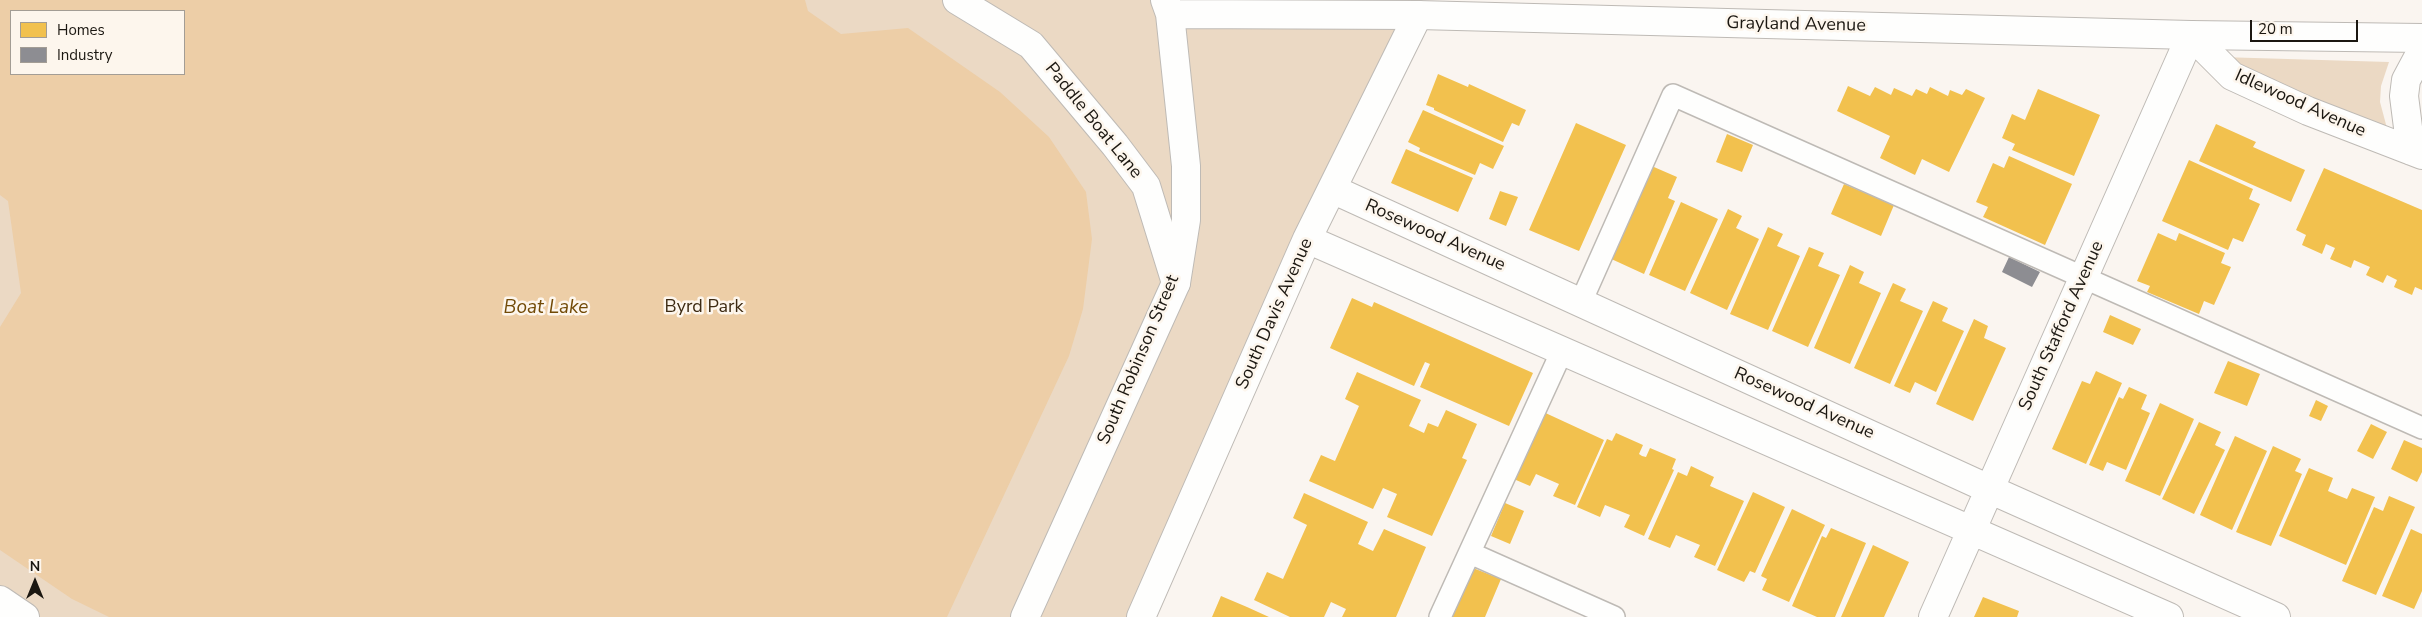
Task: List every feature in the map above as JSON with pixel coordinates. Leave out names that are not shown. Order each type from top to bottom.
[{"type":"street","name":"Paddle Boat Lane","points":[[957,0],[1031,45],[1115,145],[1146,186],[1176,283]]},
{"type":"street","name":"South Robinson Street","points":[[1025,617],[1176,283],[1186,220],[1186,166],[1167,7]]},
{"type":"street","name":"Grayland Avenue","points":[[1167,7],[2191,35],[2422,38]]},
{"type":"street","name":"South Davis Avenue","points":[[1141,617],[1307,240],[1418,15]]},
{"type":"street","name":"Idlewood Avenue","points":[[2191,35],[2232,76],[2308,111],[2417,153]]},
{"type":"street","name":"South Stafford Avenue","points":[[1933,617],[2191,35]]},
{"type":"street","points":[[2417,153],[2404,96],[2406,80],[2422,50]]},
{"type":"street","name":"Rosewood Avenue","points":[[1332,189],[1990,489],[2276,617]]},
{"type":"street","points":[[1307,240],[2169,617]]},
{"type":"street","points":[[0,600],[25,617]]},
{"type":"lane","points":[[1580,302],[1674,95],[2422,428]]},
{"type":"lane","points":[[1440,617],[1562,351]]},
{"type":"lane","points":[[1470,552],[1614,617]]},
{"type":"green space","name":"Boat Lake","points":[[0,0],[1409,0],[1130,617],[0,617]]},
{"type":"green space","points":[[2220,57],[2389,62],[2381,86],[2380,102],[2388,132]]},
{"type":"water","name":"Boat Lake","points":[[0,0],[805,0],[808,11],[841,34],[908,28],[1000,92],[1049,137],[1086,192],[1092,239],[1083,309],[1069,356],[947,617],[109,617],[72,599],[0,550],[0,327],[21,293],[8,201],[0,195]]},
{"type":"building: Homes","points":[[1438,74],[1468,87],[1469,84],[1526,110],[1519,126],[1512,123],[1503,142],[1426,105]]},
{"type":"building: Homes","points":[[1848,86],[1870,96],[1875,87],[1891,95],[1894,88],[1912,96],[1916,89],[1927,94],[1930,87],[1948,96],[1950,90],[1962,95],[1966,89],[1985,98],[1949,172],[1922,159],[1915,175],[1880,158],[1890,136],[1837,111]]},
{"type":"building: Homes","points":[[2038,89],[2100,115],[2074,176],[2012,150],[2015,144],[2002,138],[2012,114],[2025,120]]},
{"type":"building: Homes","points":[[1423,110],[1504,146],[1493,169],[1480,163],[1475,175],[1419,151],[1420,148],[1408,142]]},
{"type":"building: Homes","points":[[1576,123],[1626,145],[1579,251],[1529,230]]},
{"type":"building: Homes","points":[[2216,124],[2256,142],[2253,147],[2305,170],[2291,202],[2199,161]]},
{"type":"building: Homes","points":[[1727,134],[1753,145],[1742,172],[1716,162]]},
{"type":"building: Homes","points":[[1406,149],[1473,178],[1458,212],[1391,183]]},
{"type":"building: Homes","points":[[2009,156],[2072,184],[2045,245],[1983,217],[1988,207],[1976,202],[1993,163],[2004,168]]},
{"type":"building: Homes","points":[[2189,160],[2253,189],[2249,199],[2260,204],[2243,242],[2233,238],[2228,250],[2162,221]]},
{"type":"building: Homes","points":[[1647,164],[1677,177],[1668,198],[1675,201],[1644,274],[1607,257]]},
{"type":"building: Homes","points":[[2324,168],[2422,210],[2422,290],[2415,287],[2412,295],[2394,287],[2397,280],[2387,275],[2383,283],[2366,275],[2370,267],[2354,260],[2351,268],[2330,259],[2335,248],[2326,244],[2322,254],[2302,245],[2306,235],[2296,230]]},
{"type":"building: Homes","points":[[1844,184],[1894,205],[1881,236],[1831,214]]},
{"type":"building: Homes","points":[[1500,191],[1518,197],[1506,226],[1489,219]]},
{"type":"building: Homes","points":[[1681,202],[1718,219],[1685,291],[1649,275]]},
{"type":"building: Homes","points":[[1728,209],[1742,216],[1736,228],[1759,239],[1727,310],[1690,293]]},
{"type":"building: Homes","points":[[1768,227],[1783,234],[1777,246],[1800,256],[1768,330],[1730,314]]},
{"type":"building: Homes","points":[[2158,233],[2176,241],[2179,233],[2225,253],[2221,263],[2231,267],[2214,305],[2204,301],[2199,314],[2147,292],[2150,286],[2137,281]]},
{"type":"building: Homes","points":[[1809,247],[1824,253],[1818,266],[1840,275],[1808,347],[1772,331]]},
{"type":"building: Homes","points":[[1850,265],[1864,272],[1859,283],[1881,293],[1850,364],[1814,348]]},
{"type":"building: Homes","points":[[1893,283],[1906,289],[1900,301],[1923,311],[1890,384],[1854,368]]},
{"type":"building: Homes","points":[[1352,298],[1372,307],[1374,302],[1533,373],[1509,426],[1420,387],[1430,364],[1425,362],[1414,386],[1330,348]]},
{"type":"building: Homes","points":[[1933,301],[1948,308],[1942,321],[1964,331],[1936,392],[1915,382],[1910,393],[1894,386]]},
{"type":"building: Homes","points":[[2110,315],[2141,329],[2133,345],[2103,332]]},
{"type":"building: Homes","points":[[1974,319],[1988,326],[1984,338],[2006,348],[1973,421],[1936,404]]},
{"type":"building: Homes","points":[[2228,361],[2260,374],[2247,406],[2214,393]]},
{"type":"building: Homes","points":[[2096,371],[2122,383],[2086,464],[2052,449],[2082,381],[2090,384]]},
{"type":"building: Homes","points":[[1357,372],[1421,400],[1409,426],[1424,433],[1428,423],[1438,427],[1446,410],[1477,424],[1462,458],[1467,460],[1432,536],[1387,517],[1397,494],[1383,488],[1373,509],[1309,481],[1321,455],[1335,461],[1359,406],[1345,399]]},
{"type":"building: Homes","points":[[2129,387],[2147,395],[2141,409],[2150,413],[2126,470],[2107,462],[2103,471],[2089,465],[2119,397],[2123,399]]},
{"type":"building: Homes","points":[[2316,400],[2328,406],[2321,421],[2309,416]]},
{"type":"building: Homes","points":[[2160,403],[2194,419],[2160,496],[2125,481]]},
{"type":"building: Homes","points":[[1539,410],[1604,440],[1575,505],[1553,496],[1559,484],[1536,474],[1530,486],[1509,477]]},
{"type":"building: Homes","points":[[2199,422],[2221,432],[2215,445],[2225,450],[2194,514],[2162,499]]},
{"type":"building: Homes","points":[[2371,424],[2387,432],[2373,459],[2357,451]]},
{"type":"building: Homes","points":[[1616,433],[1643,445],[1639,454],[1642,456],[1646,457],[1650,448],[1676,459],[1672,469],[1674,470],[1644,536],[1624,527],[1630,515],[1605,505],[1600,517],[1577,507],[1607,439],[1612,441]]},
{"type":"building: Homes","points":[[2235,436],[2267,451],[2232,530],[2200,515]]},
{"type":"building: Homes","points":[[2404,440],[2422,448],[2422,472],[2417,482],[2391,469]]},
{"type":"building: Homes","points":[[2273,446],[2301,459],[2295,471],[2302,474],[2271,546],[2236,532]]},
{"type":"building: Homes","points":[[1691,466],[1714,477],[1710,486],[1744,501],[1715,566],[1694,557],[1700,545],[1676,535],[1670,548],[1648,539],[1678,472],[1687,476]]},
{"type":"building: Homes","points":[[2309,468],[2333,478],[2328,491],[2337,495],[2347,499],[2352,488],[2375,497],[2346,565],[2279,536]]},
{"type":"building: Homes","points":[[1753,492],[1785,507],[1755,573],[1750,571],[1744,582],[1717,570]]},
{"type":"building: Homes","points":[[1304,493],[1368,522],[1358,544],[1373,551],[1384,529],[1426,547],[1396,617],[1342,617],[1346,609],[1331,602],[1324,617],[1290,617],[1254,600],[1267,572],[1283,579],[1307,525],[1293,518]]},
{"type":"building: Homes","points":[[2389,496],[2415,507],[2376,595],[2342,581],[2374,507],[2383,511]]},
{"type":"building: Homes","points":[[1505,503],[1524,511],[1510,544],[1491,536]]},
{"type":"building: Homes","points":[[1792,509],[1825,525],[1789,602],[1762,590],[1767,579],[1761,576]]},
{"type":"building: Homes","points":[[1831,528],[1866,543],[1835,617],[1817,617],[1792,606],[1822,536],[1826,538]]},
{"type":"building: Homes","points":[[2411,529],[2422,534],[2422,591],[2414,609],[2382,596]]},
{"type":"building: Homes","points":[[1873,545],[1909,562],[1884,617],[1841,617]]},
{"type":"building: Homes","points":[[1468,566],[1501,579],[1485,617],[1448,617]]},
{"type":"building: Homes","points":[[1221,596],[1247,607],[1269,617],[1212,617]]},
{"type":"building: Homes","points":[[1983,597],[2019,611],[2017,617],[1974,617]]},
{"type":"building: Industry","points":[[2009,257],[2040,272],[2032,287],[2002,272]]},
{"type":"park label","name":"Byrd Park","points":[[704,308]]}]
